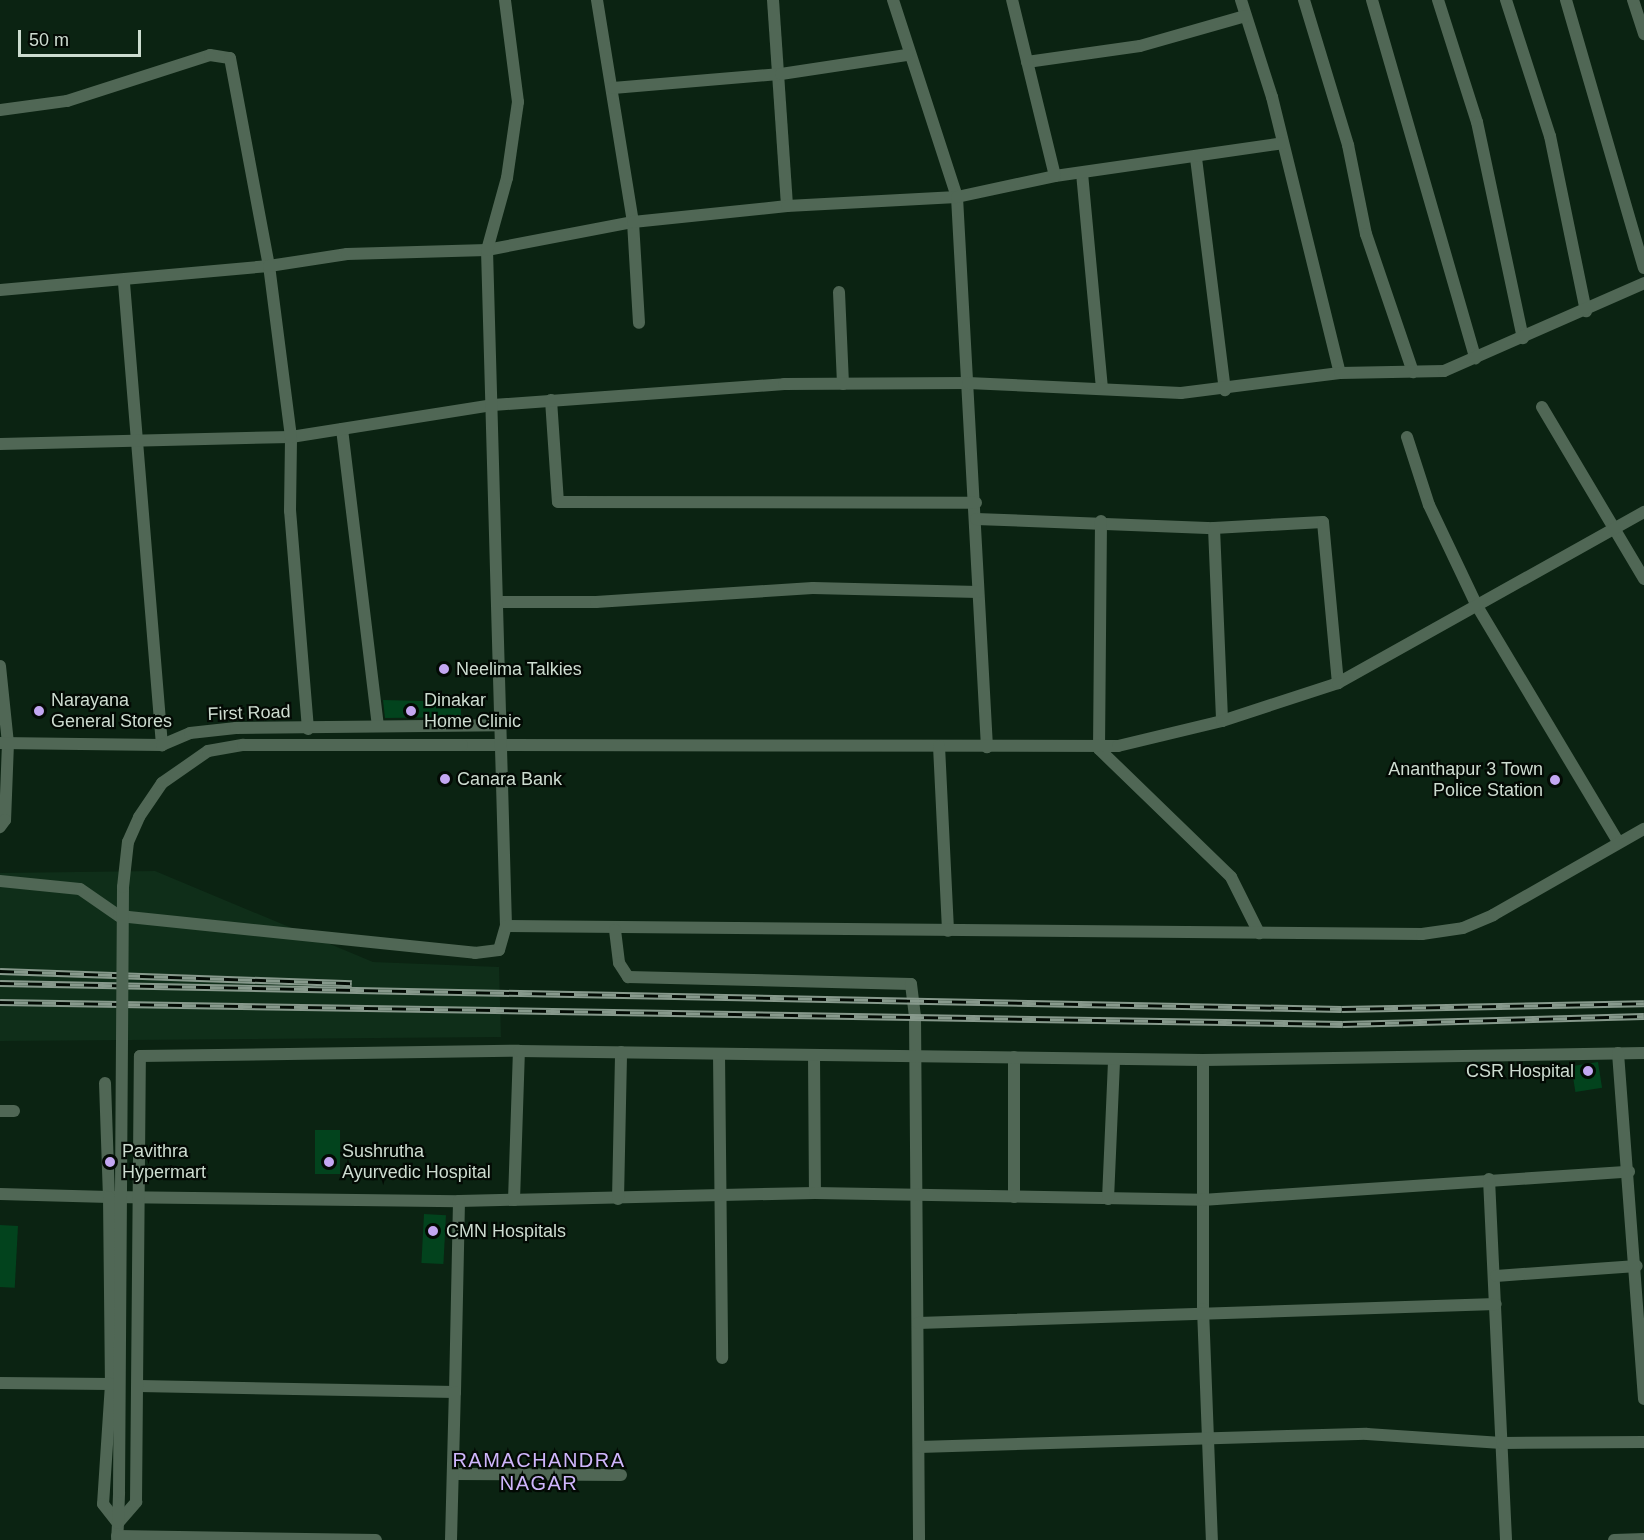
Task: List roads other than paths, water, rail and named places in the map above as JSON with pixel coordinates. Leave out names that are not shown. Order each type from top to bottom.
[{"type":"street","points":[[0,881],[80,889],[119,916],[475,953],[499,950],[506,926],[503,743],[487,250],[507,178],[518,102],[505,0]]},
{"type":"street","points":[[597,0],[633,222],[639,323]]},
{"type":"street","points":[[773,0],[781,74],[788,206]]},
{"type":"street","points":[[893,0],[907,55],[957,197],[976,503],[978,592],[987,747]]},
{"type":"street","points":[[1012,0],[1055,176]]},
{"type":"street","points":[[1241,0],[1283,142],[1340,373]]},
{"type":"street","points":[[1304,0],[1348,145],[1366,234],[1413,372]]},
{"type":"street","points":[[1372,0],[1475,358]]},
{"type":"street","points":[[1438,0],[1477,122],[1523,338]]},
{"type":"street","points":[[1506,0],[1550,136],[1586,311]]},
{"type":"street","points":[[1566,0],[1644,268]]},
{"type":"street","points":[[1633,0],[1644,34]]},
{"type":"street","points":[[1028,62],[1140,46],[1245,16]]},
{"type":"street","points":[[0,110],[67,101],[210,55],[230,58],[269,266],[291,437],[290,512],[308,729]]},
{"type":"street","points":[[613,88],[781,74],[907,55]]},
{"type":"street","points":[[0,290],[124,283],[269,266],[346,254],[487,250],[633,222],[788,206],[957,197],[1055,176],[1196,158],[1283,142]]},
{"type":"street","points":[[1196,158],[1225,390]]},
{"type":"street","points":[[1082,173],[1102,388]]},
{"type":"street","points":[[124,283],[162,745]]},
{"type":"street","points":[[0,444],[291,437],[493,405],[843,384],[968,382],[1102,388],[1225,390],[1340,373],[1444,371],[1586,311],[1644,283]]},
{"type":"street","points":[[839,292],[843,384]]},
{"type":"street","points":[[551,400],[558,502],[976,503]]},
{"type":"street","points":[[1542,407],[1614,532],[1644,579]]},
{"type":"street","points":[[342,429],[378,726]]},
{"type":"street","points":[[1407,437],[1429,506],[1477,606],[1618,842]]},
{"type":"street","points":[[117,1533],[123,887],[128,842],[139,817],[162,783],[208,751],[254,745],[503,743],[1099,749],[1222,721],[1338,683],[1614,532],[1644,512]]},
{"type":"street","points":[[976,519],[1101,521],[1214,528],[1323,522],[1338,683]]},
{"type":"street","points":[[1101,521],[1099,749],[1231,877],[1258,933]]},
{"type":"street","points":[[1214,528],[1222,721]]},
{"type":"street","points":[[497,602],[596,602],[813,588],[978,592]]},
{"type":"street","points":[[0,666],[5,820],[0,827]]},
{"type":"street","name":"First Road","points":[[4,743],[162,745],[190,733],[378,726],[501,725]]},
{"type":"street","points":[[939,746],[948,932]]},
{"type":"street","points":[[506,926],[615,930],[1422,934],[1463,928],[1644,829]]},
{"type":"street","points":[[615,930],[619,963],[628,977],[904,980],[914,991],[919,1540]]},
{"type":"street","points":[[117,1533],[136,1502],[139,1386],[140,1056],[519,1051],[916,1054],[1014,1058],[1203,1060],[1644,1053]]},
{"type":"street","points":[[514,1200],[519,1051]]},
{"type":"street","points":[[618,1198],[621,1052]]},
{"type":"street","points":[[1618,1053],[1637,1266],[1644,1399]]},
{"type":"street","points":[[719,1054],[722,1358]]},
{"type":"street","points":[[814,1055],[816,1193]]},
{"type":"street","points":[[1014,1058],[1014,1197]]},
{"type":"street","points":[[1108,1199],[1114,1059]]},
{"type":"street","points":[[1203,1060],[1203,1310],[1206,1438],[1212,1540]]},
{"type":"street","points":[[105,1083],[111,1384],[103,1504],[117,1533]]},
{"type":"street","points":[[0,1111],[14,1111]]},
{"type":"street","points":[[0,1194],[459,1201],[816,1193],[1202,1200],[1489,1179],[1629,1172]]},
{"type":"street","points":[[1489,1179],[1496,1276],[1506,1540]]},
{"type":"street","points":[[450,1540],[459,1201]]},
{"type":"street","points":[[1496,1276],[1637,1266]]},
{"type":"street","points":[[918,1323],[1203,1310],[1496,1304]]},
{"type":"street","points":[[0,1383],[111,1384]]},
{"type":"street","points":[[139,1386],[455,1392]]},
{"type":"street","points":[[919,1447],[1367,1434],[1502,1443],[1644,1442]]},
{"type":"street","points":[[453,1474],[621,1475]]},
{"type":"street","points":[[117,1533],[376,1540]]},
{"type":"street","points":[[1614,1540],[1644,1539]]},
{"type":"railway","points":[[0,971],[352,983]]},
{"type":"railway","points":[[0,983],[1342,1009],[1644,1003]]},
{"type":"railway","points":[[0,1002],[1343,1024],[1644,1016]]},
{"type":"place","name":"Neelima Talkies","points":[[444,669]]},
{"type":"place","name":"Narayana General Stores","points":[[39,711]]},
{"type":"place","name":"Dinakar Home Clinic","points":[[411,711]]},
{"type":"place","name":"Canara Bank","points":[[445,779]]},
{"type":"place","name":"Ananthapur 3 Town Police Station","points":[[1555,780]]},
{"type":"place","name":"CSR Hospital","points":[[1588,1071]]},
{"type":"place","name":"Pavithra Hypermart","points":[[110,1162]]},
{"type":"place","name":"Sushrutha Ayurvedic Hospital","points":[[329,1162]]},
{"type":"place","name":"CMN Hospitals","points":[[433,1231]]},
{"type":"district","name":"RAMACHANDRA NAGAR","points":[[539,1472]]}]
